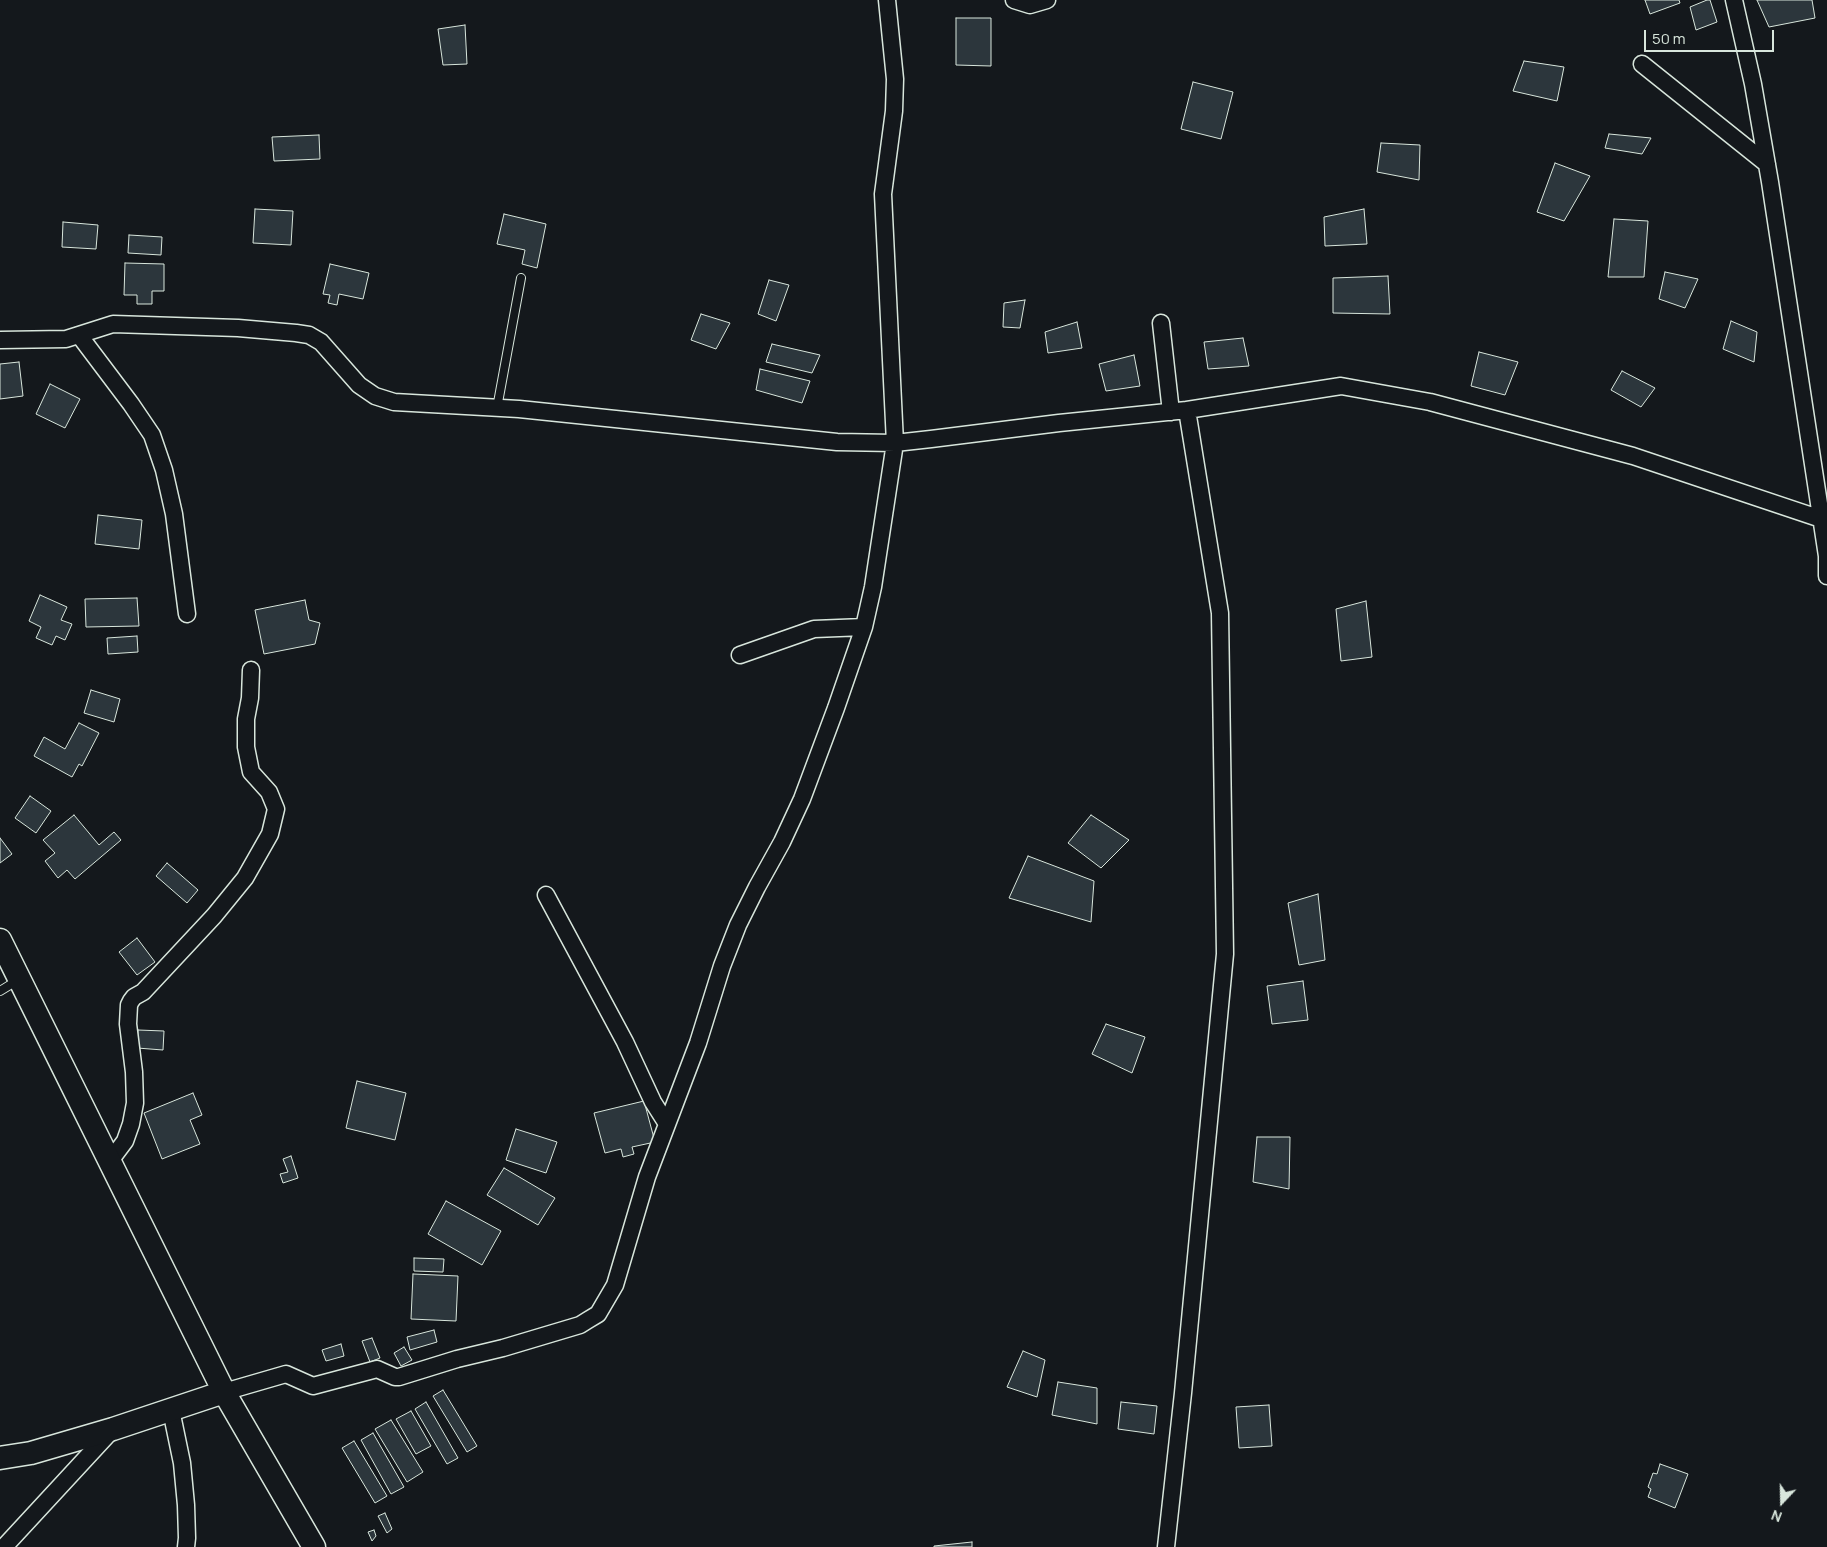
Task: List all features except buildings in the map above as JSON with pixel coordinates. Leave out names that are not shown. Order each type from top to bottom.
[{"type":"main road","points":[[0,940],[224,1392],[314,1547]]},
{"type":"main road","points":[[0,1458],[31,1453],[113,1429],[224,1392]]},
{"type":"street","points":[[224,1392],[286,1374],[313,1386],[377,1370],[399,1377],[580,1325],[598,1314],[615,1285],[648,1177],[698,1043],[722,966],[738,925],[782,842],[802,799],[831,724],[864,627],[874,587],[895,443],[883,194],[894,111],[896,79],[887,0]]},
{"type":"street","points":[[1014,0],[1030,4],[1047,0]]},
{"type":"street","points":[[1734,0],[1753,84],[1767,164],[1823,519],[1827,576]]},
{"type":"street","points":[[1642,64],[1767,164]]},
{"type":"street","points":[[1160,323],[1220,613],[1226,954],[1166,1547]]},
{"type":"street","points":[[0,340],[66,339],[113,324],[238,328],[309,334],[321,342],[359,385],[375,396],[394,402],[497,408],[642,421],[837,442],[895,443],[1059,423],[1179,411],[1340,386],[1430,402],[1632,456],[1823,519]]},
{"type":"street","points":[[80,335],[152,435],[164,470],[174,514],[187,614]]},
{"type":"street","points":[[740,655],[814,629],[864,627]]},
{"type":"street","points":[[110,1162],[124,1141],[131,1124],[135,1103],[134,1072],[128,1024],[131,1001],[143,992],[214,916],[245,878],[270,834],[276,809],[269,792],[251,772],[246,747],[246,719],[250,698],[251,670]]},
{"type":"street","points":[[546,895],[624,1042],[653,1102],[668,1124]]},
{"type":"street","points":[[171,1410],[182,1463],[186,1505],[186,1547]]},
{"type":"street","points":[[4,1547],[113,1429]]},
{"type":"lane","points":[[497,408],[521,278]]},
{"type":"lane","points":[[0,991],[20,979]]}]
